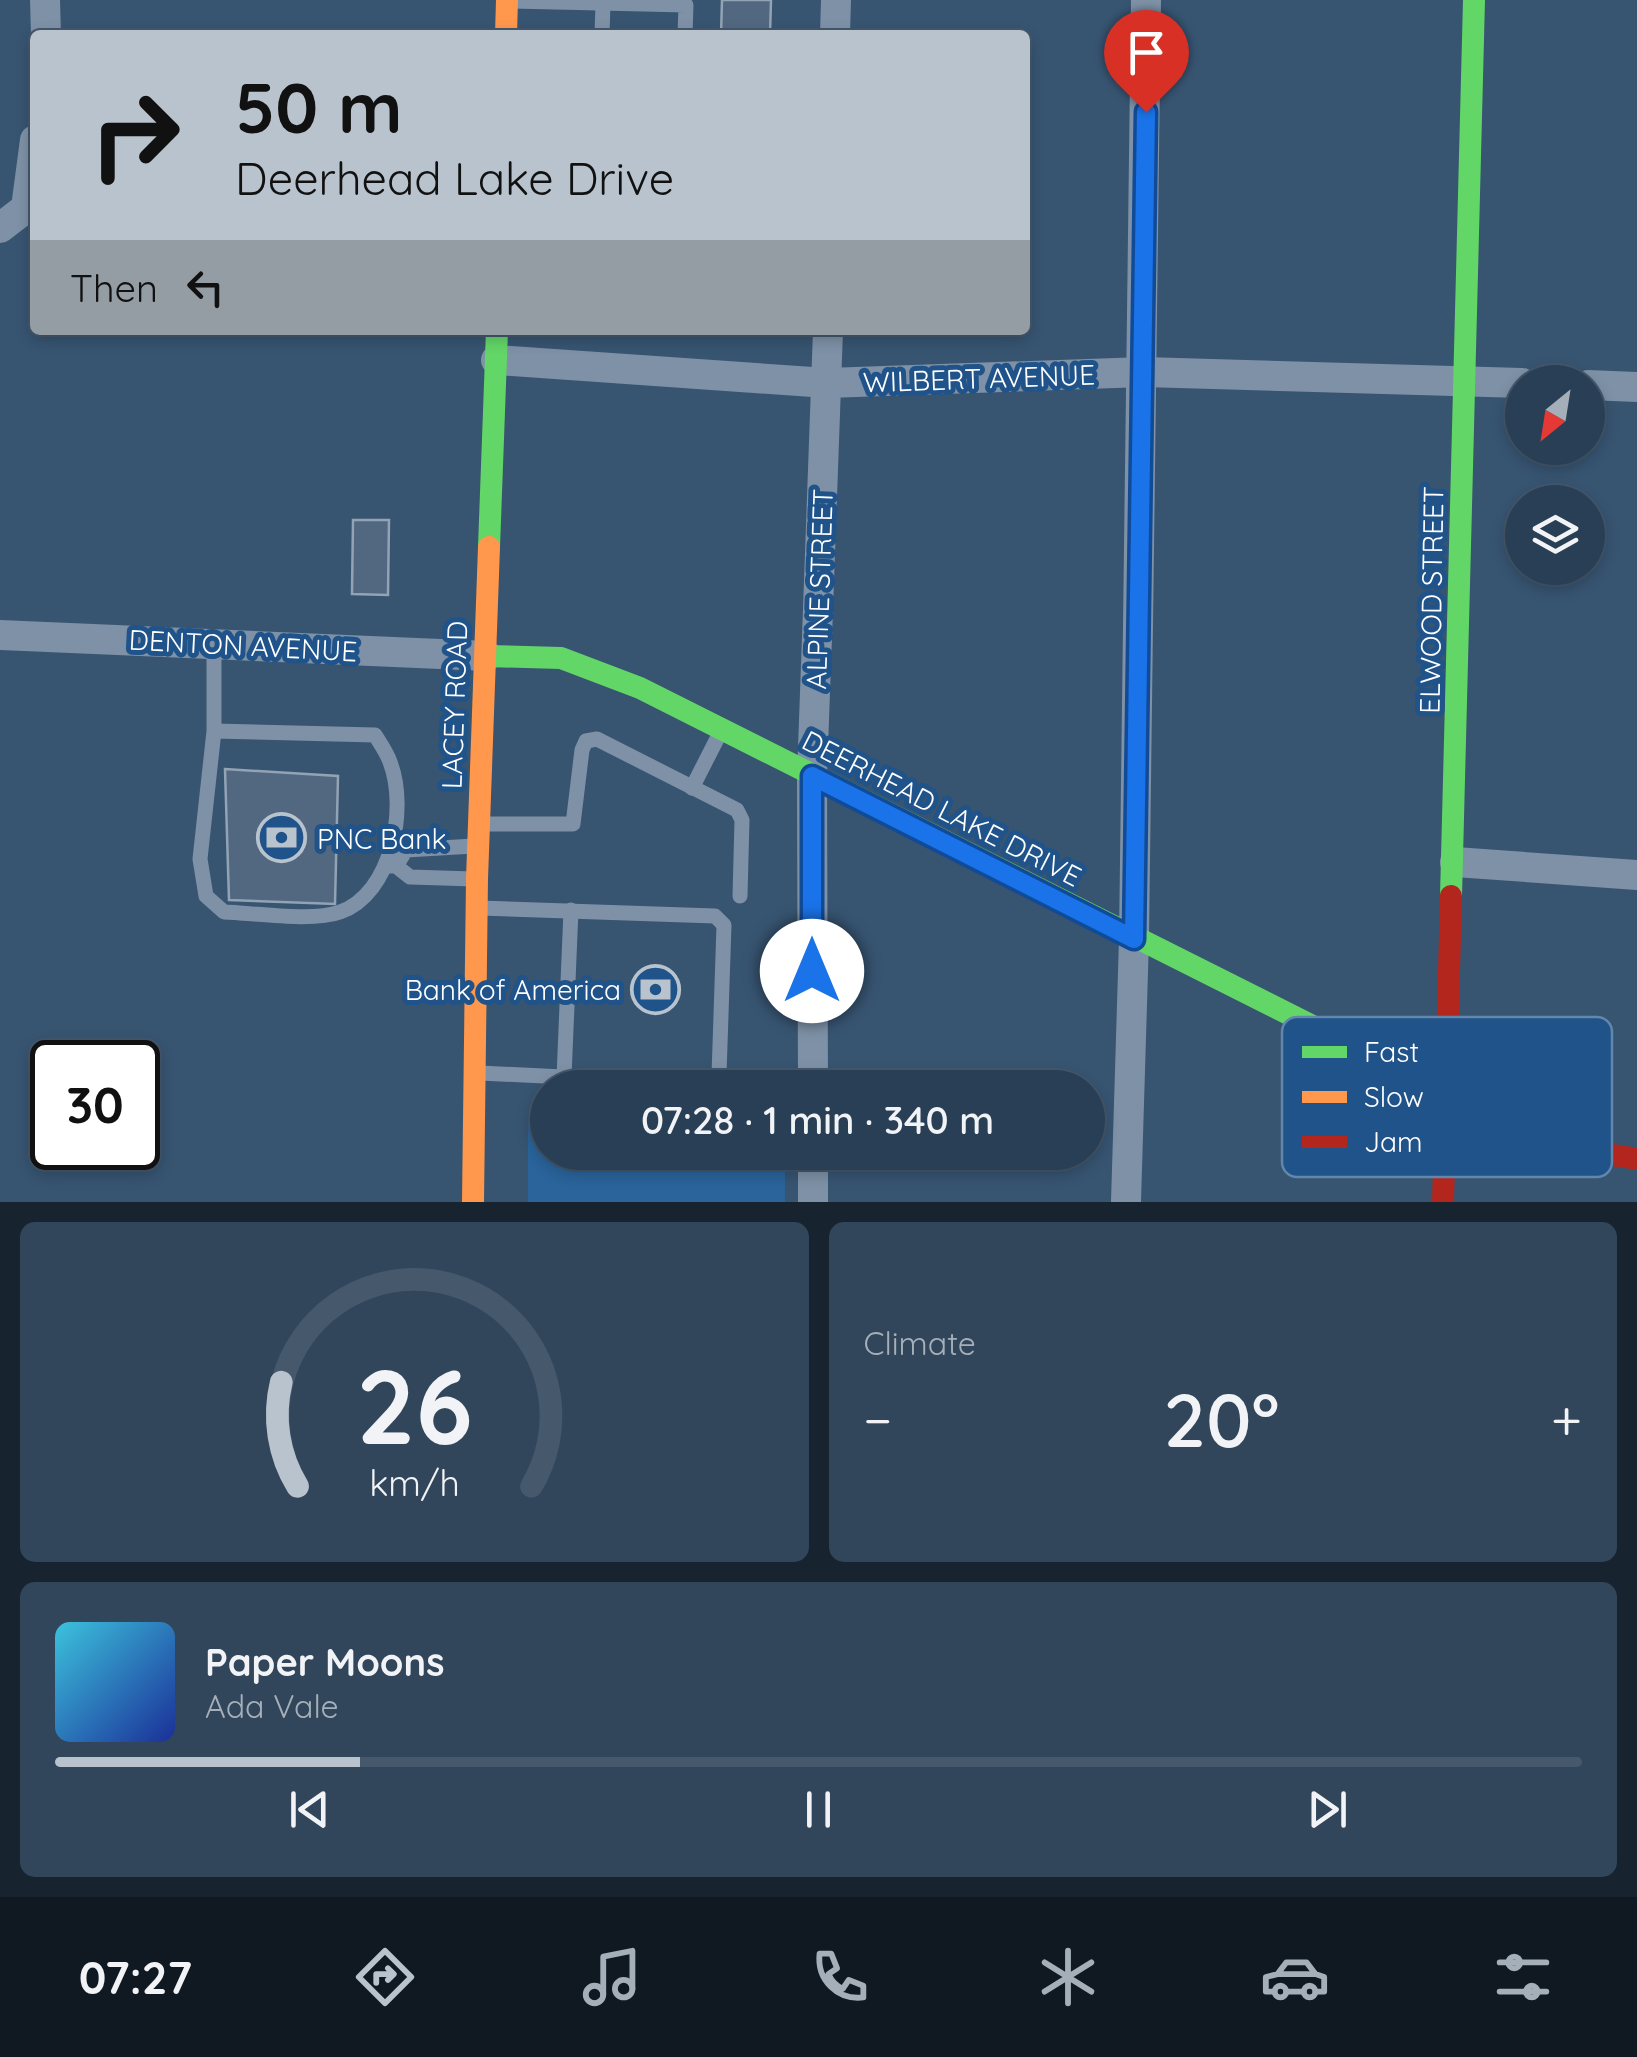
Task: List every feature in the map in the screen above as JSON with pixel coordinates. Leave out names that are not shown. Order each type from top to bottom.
[{"type":"street","points":[[45,0],[46,30]]},
{"type":"street","points":[[506,30],[507,0]]},
{"type":"street","points":[[835,30],[836,0]]},
{"type":"street","points":[[1126,1202],[1144,372],[1146,0]]},
{"type":"street","name":"ELWOOD STREET","points":[[1449,1017],[1474,0]]},
{"type":"street","points":[[0,228],[26,208],[30,178]]},
{"type":"street","name":"ALPINE STREET","points":[[812,1070],[812,776],[828,335]]},
{"type":"street","name":"WILBERT AVENUE","points":[[496,345],[827,383],[1144,372],[1505,382]]},
{"type":"street","name":"LACEY ROAD","points":[[474,1202],[477,879],[496,345]]},
{"type":"street","points":[[1605,385],[1637,386]]},
{"type":"street","name":"DENTON AVENUE","points":[[0,634],[487,656]]},
{"type":"street","name":"DEERHEAD LAKE DRIVE","points":[[487,656],[561,658],[640,688],[1292,1017]]},
{"type":"street","points":[[1455,862],[1637,875]]},
{"type":"street","name":"DEERHEAD LAKE DRIVE","points":[[1612,1154],[1637,1159]]},
{"type":"street","points":[[812,1170],[812,1202]]},
{"type":"street","name":"ELWOOD STREET","points":[[1444,1177],[1444,1202]]},
{"type":"lane","points":[[507,0],[686,5],[685,30]]},
{"type":"lane","points":[[602,3],[602,30]]},
{"type":"lane","points":[[214,644],[214,732],[200,860],[206,896],[224,912],[340,912],[369,891],[406,850],[479,834],[572,824],[586,741],[597,739],[736,810],[742,820],[740,896]]},
{"type":"lane","points":[[692,788],[722,730]]},
{"type":"lane","points":[[214,732],[374,735],[391,763],[392,866]]},
{"type":"lane","points":[[392,866],[410,877],[477,879]]},
{"type":"lane","points":[[477,908],[714,916],[724,925],[720,1070]]},
{"type":"lane","points":[[564,1070],[571,910]]},
{"type":"lane","points":[[476,1073],[530,1075]]},
{"type":"shaded area","points":[[528,1122],[530,1170],[785,1170],[785,1202],[528,1202]]},
{"type":"building","points":[[722,0],[771,0],[770,30],[721,30]]},
{"type":"building","points":[[353,520],[389,520],[388,595],[352,594]]},
{"type":"building","name":"PNC Bank","points":[[225,769],[338,776],[335,904],[229,900]]},
{"type":"traffic: fast","points":[[1451,896],[1474,0]]},
{"type":"traffic: fast","points":[[489,547],[497,335]]},
{"type":"traffic: fast","points":[[487,656],[561,658],[640,688],[1295,1017]]},
{"type":"traffic: slow","points":[[506,30],[507,0]]},
{"type":"traffic: slow","points":[[473,1202],[477,879],[489,547]]},
{"type":"traffic: jam","points":[[1448,1017],[1451,896]]},
{"type":"traffic: jam","points":[[1612,1155],[1637,1159]]},
{"type":"traffic: jam","points":[[1443,1202],[1444,1177]]},
{"type":"place","name":"PNC Bank","points":[[282,838]]},
{"type":"place","name":"Bank of America","points":[[656,989]]},
{"type":"route","points":[[812,971],[812,776],[1134,939],[1146,112]]}]
